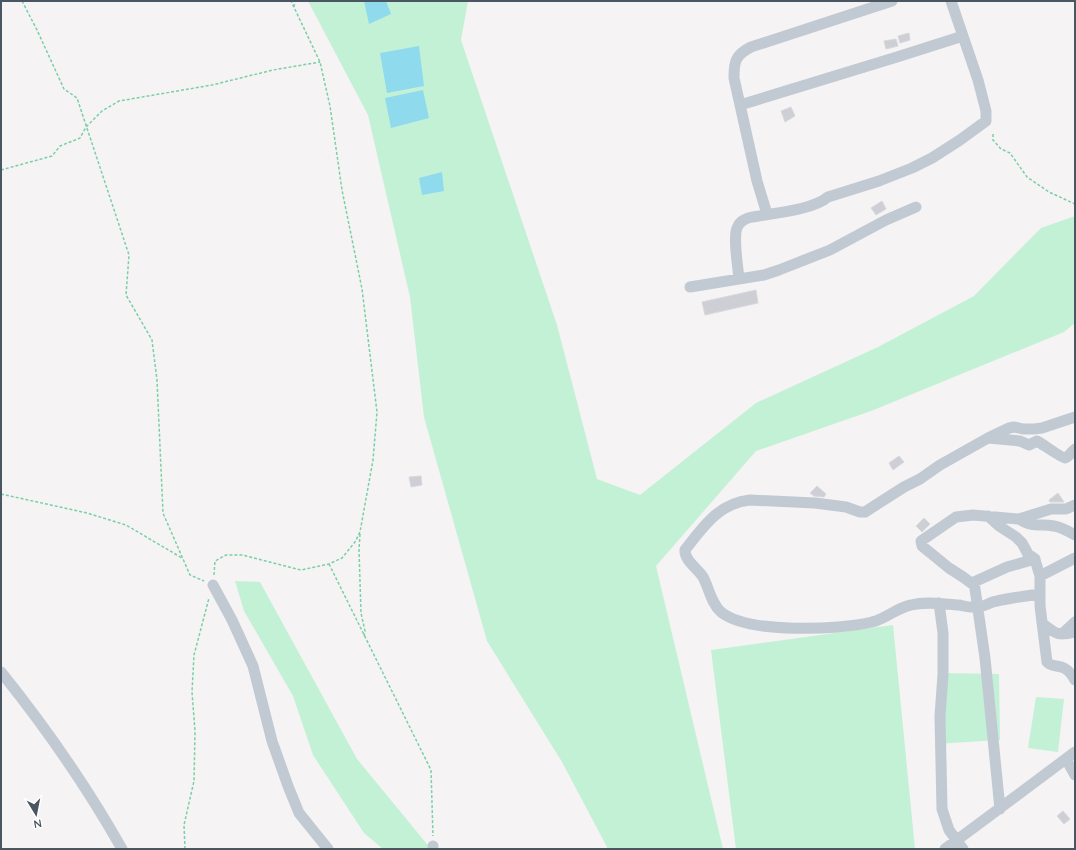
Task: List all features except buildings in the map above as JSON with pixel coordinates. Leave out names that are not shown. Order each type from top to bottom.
[{"type":"street","points":[[767,214],[757,182],[734,78],[734,63],[742,51],[751,47],[892,1]]},
{"type":"street","points":[[739,279],[736,228],[742,220],[803,208],[822,202],[828,196],[879,181],[912,168],[932,158],[984,123],[987,119],[986,111],[978,80],[951,1]]},
{"type":"street","points":[[740,105],[963,36]]},
{"type":"street","points":[[690,286],[764,275],[807,260],[830,250],[886,220],[916,207]]},
{"type":"street","points":[[1039,594],[995,601],[977,607],[939,603],[912,604],[900,607],[874,622],[836,628],[807,629],[751,624],[721,612],[714,603],[703,577],[686,558],[685,550],[710,519],[726,508],[741,501],[750,500],[815,503],[846,507],[860,512],[865,512],[904,487],[920,479],[940,465],[1009,428],[1038,428],[1075,417]]},
{"type":"street","points":[[988,438],[1020,442],[1028,445],[1037,441],[1046,448],[1055,451],[1065,458],[1068,457],[1075,449]]},
{"type":"street","points":[[974,585],[949,568],[922,546],[920,543],[921,540],[956,517],[973,514],[1019,519],[1052,509],[1066,509],[1075,505]]},
{"type":"street","points":[[988,516],[999,526],[1016,537],[1022,543],[1028,554],[1034,559],[1040,576],[1039,594],[1048,664],[1065,668],[1070,671],[1075,680]]},
{"type":"street","points":[[1019,519],[1028,524],[1038,526],[1056,526],[1075,535]]},
{"type":"street","points":[[1040,576],[1075,558]]},
{"type":"street","points":[[1000,809],[985,658],[974,581],[1018,563],[1034,559]]},
{"type":"street","points":[[212,585],[232,620],[253,666],[272,741],[299,813],[328,849]]},
{"type":"street","points":[[939,603],[943,633],[943,675],[940,716],[942,809],[949,830],[959,845]]},
{"type":"street","points":[[1061,635],[1075,622]]},
{"type":"street","points":[[1042,623],[1054,632],[1061,635],[1075,632]]},
{"type":"street","points":[[1,672],[77,774],[122,849]]},
{"type":"street","points":[[945,849],[959,845],[1000,809],[1071,755],[1075,775]]},
{"type":"path","points":[[22,1],[64,89],[77,98],[129,255],[126,295],[152,340],[156,380],[163,513],[190,575],[212,585]]},
{"type":"path","points":[[291,1],[320,62],[330,106],[342,190],[362,289],[377,412],[373,460],[360,532],[359,550],[361,613],[365,631],[364,637]]},
{"type":"path","points":[[294,7],[295,1]]},
{"type":"path","points":[[1,170],[52,156],[60,146],[80,138],[86,127],[102,111],[119,101],[212,85],[273,70],[320,62]]},
{"type":"path","points":[[993,134],[993,140],[1001,149],[1010,153],[1027,177],[1049,192],[1075,204]]},
{"type":"path","points":[[1,494],[87,513],[126,525],[183,559]]},
{"type":"path","points":[[185,849],[184,825],[194,780],[195,731],[192,692],[194,655],[212,585],[215,561],[226,555],[242,555],[301,570],[329,564],[342,558],[355,542],[360,532]]},
{"type":"path","points":[[329,564],[431,770],[433,847]]},
{"type":"green space","points":[[308,1],[468,1],[461,40],[557,325],[597,479],[640,495],[756,403],[878,347],[974,296],[1041,228],[1075,216],[1075,323],[1064,332],[871,411],[756,451],[656,566],[723,849],[606,849],[607,847],[562,762],[487,641],[424,417],[410,297],[368,115]]},
{"type":"green space","points":[[235,581],[260,582],[357,759],[431,849],[383,849],[364,833],[313,755],[293,696],[244,611]]},
{"type":"green space","points":[[893,625],[915,849],[736,849],[711,650]]},
{"type":"green space","points":[[938,673],[999,674],[1000,740],[935,744]]},
{"type":"green space","points":[[1036,697],[1064,699],[1058,752],[1028,748]]},
{"type":"water","points":[[364,1],[386,1],[391,14],[369,24]]},
{"type":"water","points":[[419,46],[424,86],[387,93],[380,53]]},
{"type":"water","points":[[423,90],[429,118],[391,128],[385,98]]},
{"type":"water","points":[[442,172],[444,191],[422,195],[419,178]]}]
